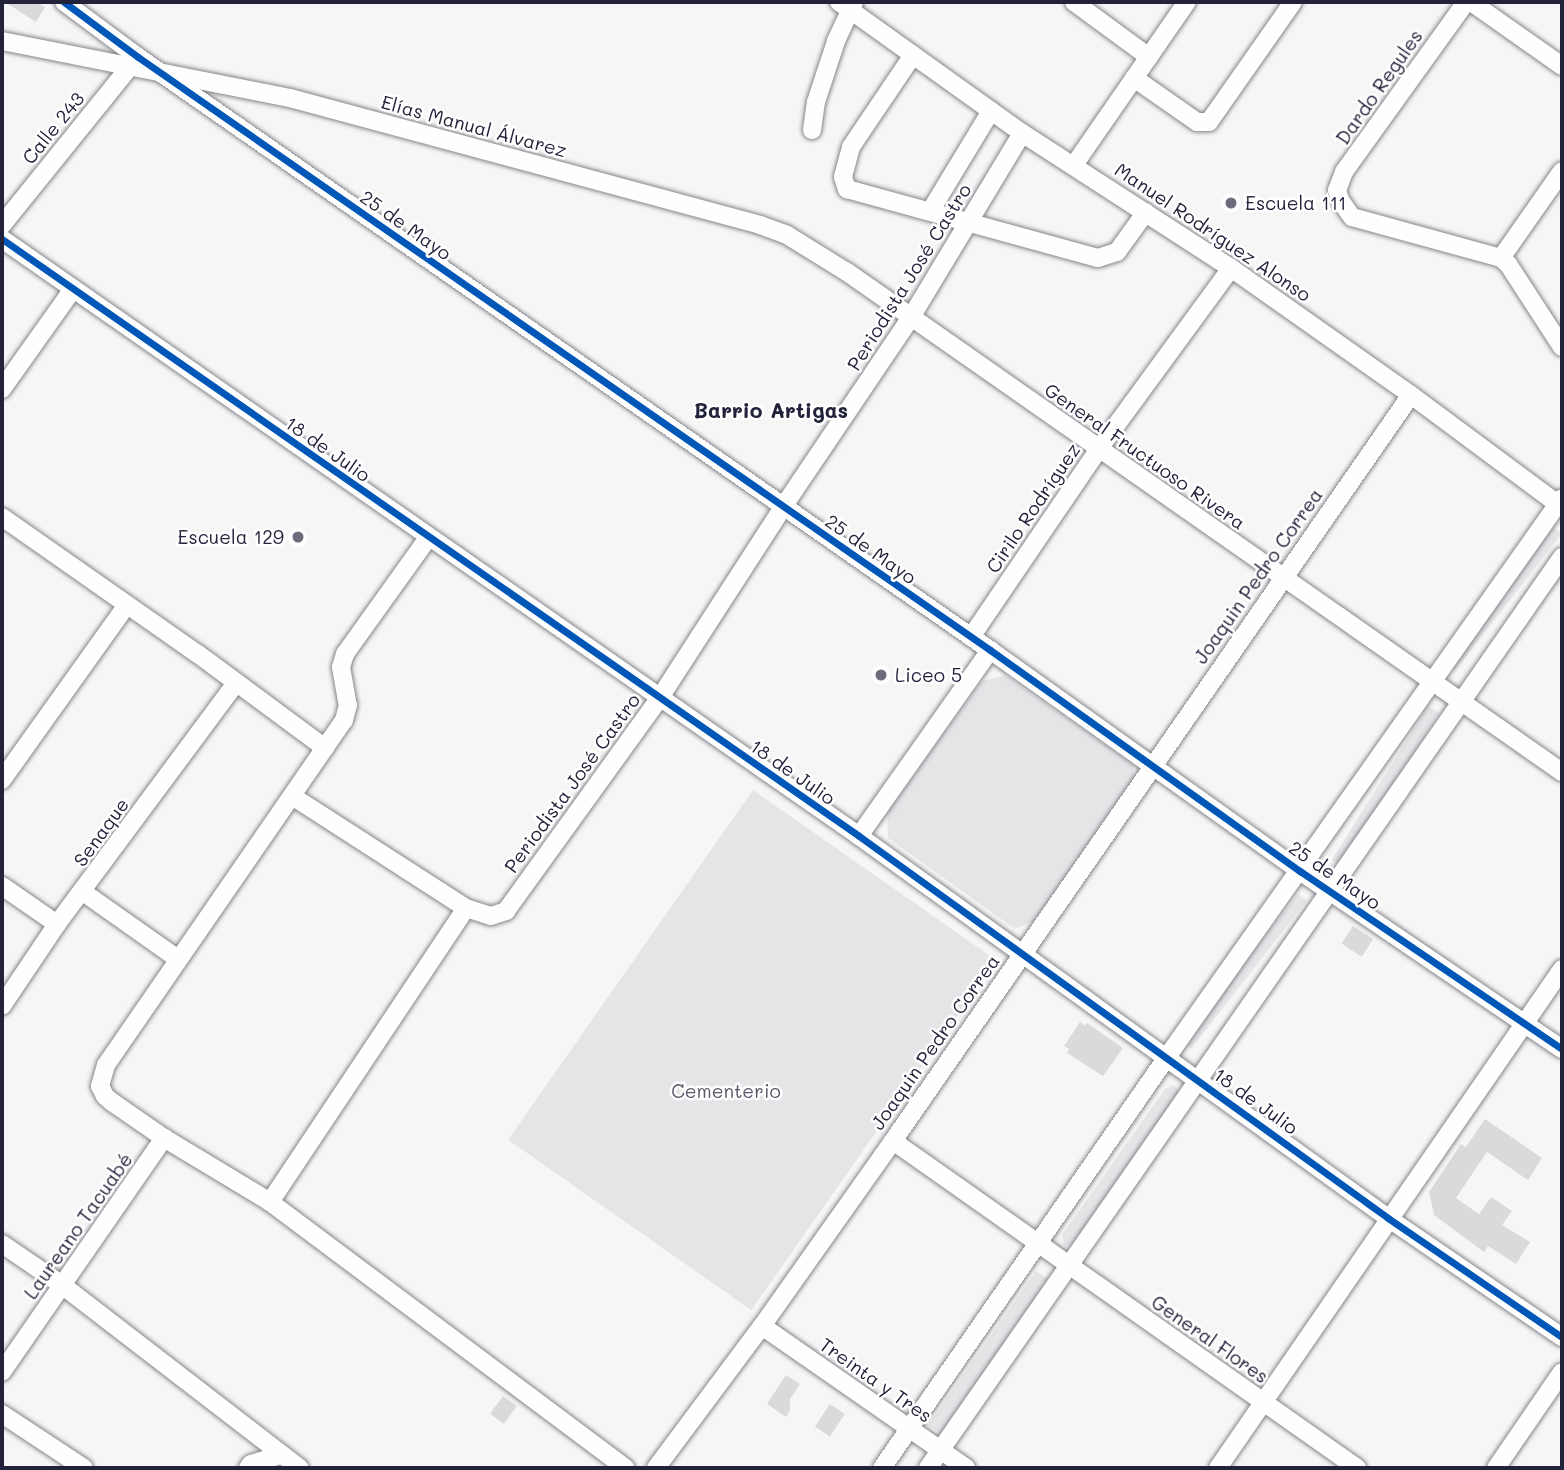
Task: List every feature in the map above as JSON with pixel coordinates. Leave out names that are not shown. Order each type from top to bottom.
[{"type":"street","points":[[64,2],[134,62]]},
{"type":"street","points":[[1074,2],[1149,57]]},
{"type":"street","points":[[1074,165],[1187,2]]},
{"type":"street","points":[[1134,78],[1197,122],[1209,122],[1293,2]]},
{"type":"street","name":"Dardo Regules","points":[[1466,2],[1344,172],[1338,190],[1340,200],[1352,217],[1501,258]]},
{"type":"street","points":[[1471,2],[1562,66]]},
{"type":"street","points":[[812,130],[816,102],[848,4]]},
{"type":"street","name":"Manuel Rodríguez Alonso","points":[[848,4],[913,55],[1022,133],[1231,268],[1561,503]]},
{"type":"street","name":"Elías Manual Álvarez","points":[[2,41],[134,62],[163,74],[290,98],[760,225],[816,252],[910,319]]},
{"type":"street","points":[[913,55],[851,147],[842,177],[847,188],[1105,258],[1117,251],[1146,212]]},
{"type":"street","name":"Calle 243","points":[[2,226],[134,62]]},
{"type":"street","name":"25 de Mayo","points":[[163,74],[990,650],[1300,871],[1562,1049]]},
{"type":"street","points":[[931,210],[991,111]]},
{"type":"street","name":"Periodista José Castro","points":[[466,908],[491,916],[506,911],[659,699],[783,507],[910,319],[1022,133]]},
{"type":"street","points":[[1562,171],[1501,258],[1508,264],[1562,346]]},
{"type":"street","name":"18 de Julio","points":[[2,239],[859,836],[1200,1079],[1388,1218],[1562,1337]]},
{"type":"street","name":"Cirilo Rodríguez","points":[[971,637],[1098,450],[1231,268]]},
{"type":"street","points":[[2,388],[73,289]]},
{"type":"street","name":"General Fructuoso Rivera","points":[[910,319],[1562,772]]},
{"type":"street","name":"Joaquin Pedro Correa","points":[[656,1468],[893,1141],[1282,577],[1411,395]]},
{"type":"street","points":[[882,1468],[1167,1057],[1561,503]]},
{"type":"street","points":[[2,517],[325,748]]},
{"type":"street","points":[[428,538],[345,654],[341,667],[348,705],[344,720],[100,1076],[105,1096],[164,1138],[270,1202],[626,1468]]},
{"type":"street","points":[[928,1468],[1332,892],[1562,558]]},
{"type":"street","points":[[2,780],[127,605]]},
{"type":"street","points":[[859,836],[990,650]]},
{"type":"street","name":"Senaque","points":[[2,1006],[57,924],[236,684]]},
{"type":"street","points":[[270,1202],[466,908],[292,796]]},
{"type":"street","points":[[2,886],[57,924]]},
{"type":"street","points":[[83,892],[178,959]]},
{"type":"street","points":[[1218,1468],[1562,969]]},
{"type":"street","name":"Laureano Tacuabé","points":[[2,1371],[164,1138]]},
{"type":"street","name":"General Flores","points":[[893,1141],[1038,1246],[1357,1468]]},
{"type":"street","points":[[2,1244],[62,1284],[300,1468]]},
{"type":"street","name":"Treinta y Tres","points":[[762,1325],[966,1468]]},
{"type":"street","points":[[1496,1468],[1562,1372]]},
{"type":"street","points":[[2,1414],[84,1468]]},
{"type":"street","points":[[248,1468],[251,1464],[280,1455]]},
{"type":"green space","points":[[1553,527],[1562,534],[1455,670],[1446,663]]},
{"type":"green space","points":[[1006,676],[1133,765],[1134,782],[1035,921],[1015,929],[888,838],[887,812],[983,680]]},
{"type":"green space","points":[[1428,706],[1439,713],[1343,867],[1332,860]]},
{"type":"green space","name":"Cementerio","points":[[753,790],[996,960],[751,1310],[508,1140]]},
{"type":"green space","points":[[1298,894],[1307,901],[1191,1049],[1182,1042]]},
{"type":"green space","points":[[1174,1085],[1179,1092],[1074,1245],[1064,1246],[1062,1235],[1165,1089]]},
{"type":"green space","points":[[1036,1271],[1049,1280],[941,1434],[928,1425]]},
{"type":"building","points":[[5,2],[37,2],[45,7],[36,22]]},
{"type":"building","points":[[1353,926],[1373,939],[1362,957],[1342,944]]},
{"type":"building","points":[[1080,1022],[1085,1026],[1087,1023],[1123,1048],[1103,1076],[1067,1053],[1069,1049],[1064,1046]]},
{"type":"building","points":[[1485,1119],[1542,1158],[1528,1180],[1487,1152],[1456,1198],[1479,1214],[1491,1197],[1512,1211],[1502,1225],[1530,1242],[1516,1264],[1488,1246],[1484,1252],[1434,1215],[1429,1192],[1461,1144],[1466,1147]]},
{"type":"building","points":[[786,1375],[800,1384],[790,1399],[790,1410],[786,1417],[767,1404]]},
{"type":"building","points":[[503,1396],[517,1406],[504,1424],[490,1414]]},
{"type":"building","points":[[830,1404],[845,1414],[830,1436],[815,1426]]},
{"type":"cycle path","points":[[64,2],[138,57],[990,650],[1300,871],[1562,1049]]},
{"type":"cycle path","points":[[2,239],[859,836],[1388,1218],[1562,1337]]},
{"type":"place","name":"Escuela 111","points":[[1231,203]]},
{"type":"place","name":"Escuela 129","points":[[298,537]]},
{"type":"place","name":"Liceo 5","points":[[881,675]]},
{"type":"district","name":"Barrio Artigas","points":[[771,410]]}]
